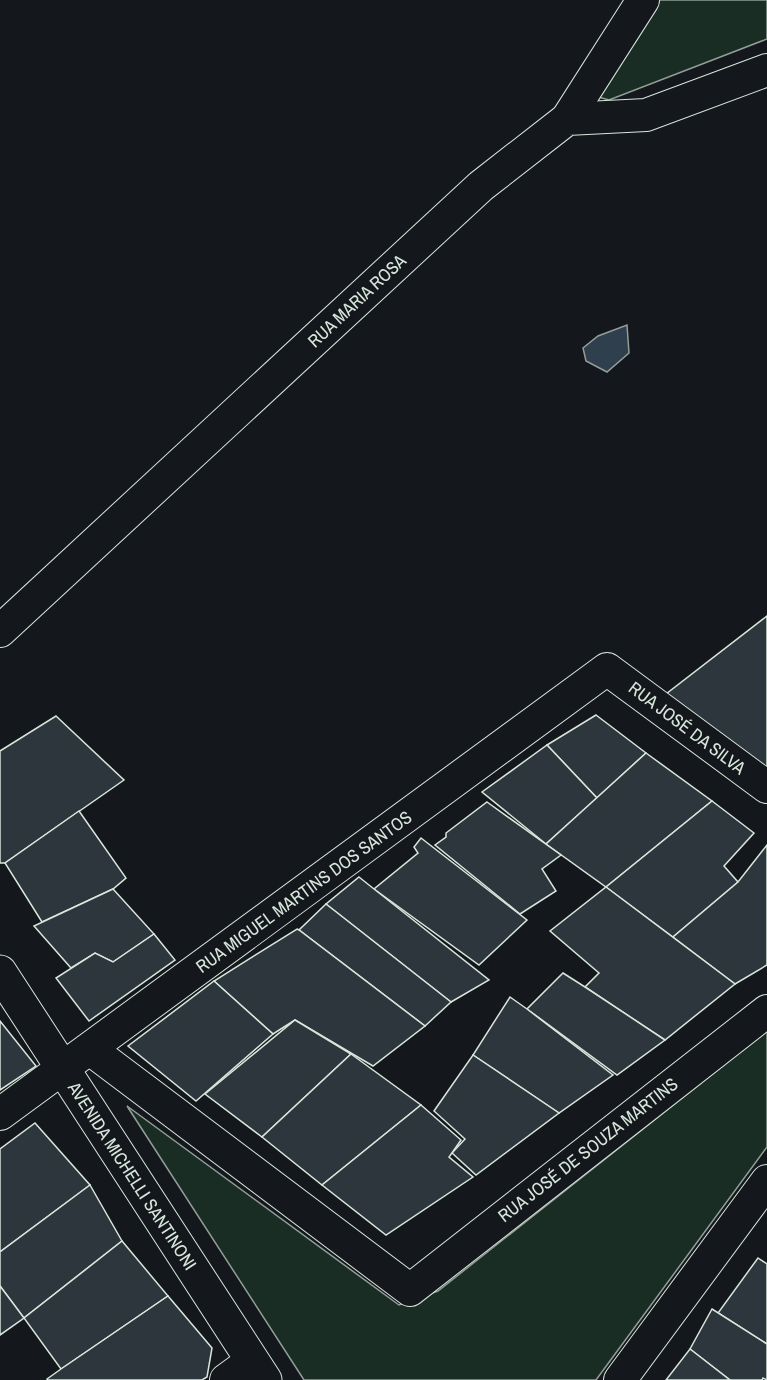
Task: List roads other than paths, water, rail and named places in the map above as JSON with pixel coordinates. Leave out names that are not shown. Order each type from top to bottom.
[{"type":"street","points":[[567,119],[642,0]]},
{"type":"street","points":[[567,119],[646,115],[767,70]]},
{"type":"street","name":"RUA MARIA ROSA","points":[[0,632],[480,186],[567,119]]},
{"type":"street","name":"RUA JOSÉ DA SILVA","points":[[607,669],[767,787]]},
{"type":"street","name":"RUA MIGUEL MARTINS DOS SANTOS","points":[[0,1114],[607,669]]},
{"type":"street","name":"AVENIDA MICHELLI SANTINONI","points":[[0,972],[258,1371]]},
{"type":"street","name":"RUA JOSÉ DE SOUZA MARTINS","points":[[90,1049],[410,1290],[767,1011]]},
{"type":"street","points":[[620,1380],[767,1181]]},
{"type":"street","points":[[226,1380],[258,1371]]},
{"type":"water","points":[[627,325],[629,353],[607,372],[586,361],[583,348],[598,336]]}]
